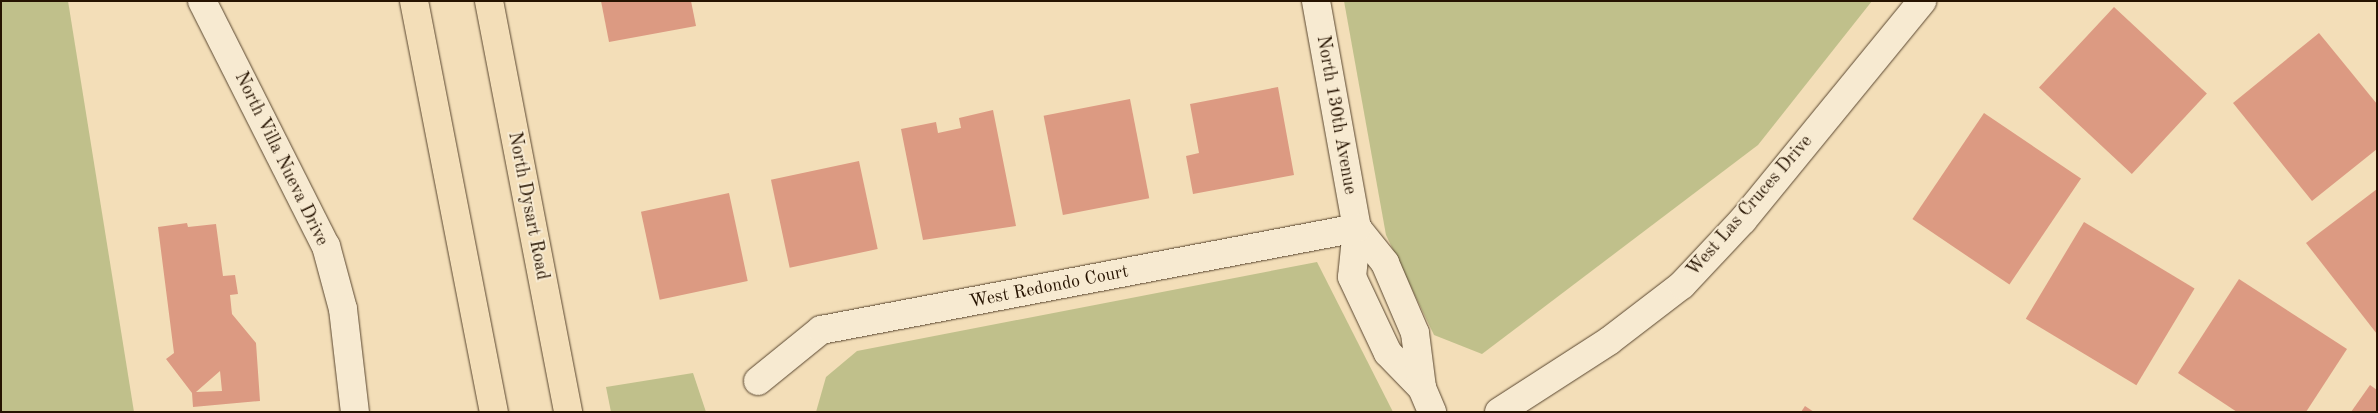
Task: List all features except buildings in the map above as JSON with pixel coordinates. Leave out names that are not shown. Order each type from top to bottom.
[{"type":"main road","points":[[414,1],[494,412]]},
{"type":"main road","name":"North Dysart Road","points":[[489,1],[568,412]]},
{"type":"street","name":"North Villa Nueva Drive","points":[[202,1],[326,246],[343,308],[355,412]]},
{"type":"street","name":"North 130th Avenue","points":[[1316,1],[1357,228],[1352,277],[1388,353],[1427,400]]},
{"type":"street","name":"West Las Cruces Drive","points":[[1499,412],[1609,341],[1682,285],[1743,220],[1922,1]]},
{"type":"street","name":"North 130th Avenue","points":[[1357,228],[1385,264],[1415,333],[1427,400]]},
{"type":"street","name":"West Redondo Court","points":[[758,381],[821,330],[1357,228]]},
{"type":"street","points":[[1364,304],[1397,290]]},
{"type":"green space","points":[[1,1],[68,1],[134,412],[1,412]]},
{"type":"green space","points":[[1344,1],[1872,1],[1758,145],[1482,354],[1434,335],[1386,235]]},
{"type":"green space","points":[[1317,262],[1393,412],[816,412],[826,377],[857,351]]},
{"type":"green space","points":[[693,373],[706,412],[611,412],[606,387]]}]
